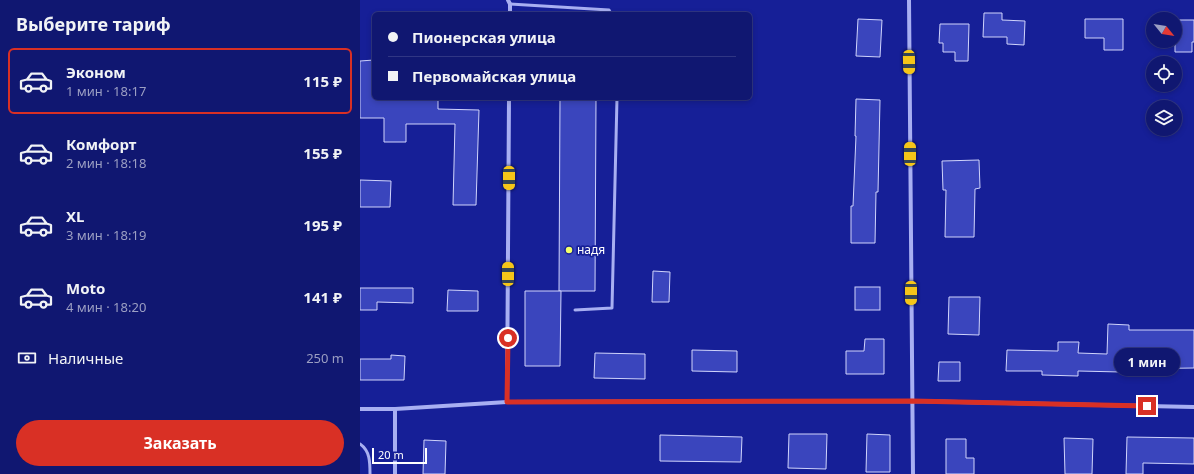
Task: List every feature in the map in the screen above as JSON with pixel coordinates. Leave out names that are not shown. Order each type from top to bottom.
[{"type":"street","points":[[909,0],[913,474]]},
{"type":"street","points":[[509,2],[510,12]]},
{"type":"street","points":[[507,402],[509,100]]},
{"type":"street","points":[[360,409],[395,409],[507,402],[912,401],[1194,407]]},
{"type":"street","points":[[395,409],[395,474]]},
{"type":"lane","points":[[509,2],[609,10],[610,12]]},
{"type":"lane","points":[[575,310],[612,308],[617,100]]},
{"type":"lane","points":[[360,444],[368,452],[370,474]]},
{"type":"building","points":[[984,13],[1002,13],[1002,20],[1025,21],[1024,45],[1007,44],[1007,37],[983,37]]},
{"type":"building","points":[[858,19],[882,20],[880,57],[856,56]]},
{"type":"building","points":[[1085,19],[1123,19],[1123,50],[1104,50],[1104,38],[1085,38]]},
{"type":"building","points":[[1182,20],[1194,20],[1194,42],[1192,42],[1192,52],[1175,52],[1175,48],[1182,48]]},
{"type":"building","points":[[940,24],[969,24],[968,61],[955,61],[955,52],[943,52],[943,43],[939,43]]},
{"type":"building","points":[[372,60],[372,100],[438,100],[438,109],[479,110],[476,205],[453,205],[455,124],[406,124],[406,142],[384,142],[384,118],[360,118],[360,61]]},
{"type":"building","points":[[856,99],[880,100],[878,192],[876,192],[875,243],[851,243],[851,206],[853,206],[856,136]]},
{"type":"building","points":[[560,100],[596,100],[595,291],[559,291]]},
{"type":"building","points":[[979,160],[980,188],[975,189],[974,237],[945,237],[946,190],[943,190],[942,161]]},
{"type":"building","points":[[360,180],[391,181],[390,207],[360,207]]},
{"type":"building","points":[[653,271],[670,272],[669,302],[652,302]]},
{"type":"building","points":[[855,287],[880,287],[880,310],[855,310]]},
{"type":"building","points":[[360,288],[413,288],[413,303],[377,302],[377,310],[360,310]]},
{"type":"building","points":[[448,290],[478,291],[478,311],[447,311]]},
{"type":"building","points":[[525,291],[561,291],[560,366],[525,366]]},
{"type":"building","points":[[949,297],[980,297],[979,335],[948,334]]},
{"type":"building","points":[[1108,324],[1129,325],[1129,330],[1194,330],[1194,368],[1121,369],[1121,372],[1078,371],[1078,376],[1042,375],[1042,371],[1006,371],[1007,350],[1058,351],[1058,342],[1079,342],[1078,353],[1107,354]]},
{"type":"building","points":[[865,339],[884,339],[884,374],[846,374],[846,351],[864,351]]},
{"type":"building","points":[[692,350],[737,351],[737,372],[692,371]]},
{"type":"building","points":[[595,353],[645,354],[645,379],[594,378]]},
{"type":"building","points":[[391,355],[405,356],[404,380],[360,380],[360,359],[391,359]]},
{"type":"building","points":[[939,362],[960,362],[960,381],[938,381]]},
{"type":"building","points":[[789,434],[827,434],[826,469],[788,468]]},
{"type":"building","points":[[867,434],[890,435],[890,472],[866,472]]},
{"type":"building","points":[[660,435],[742,437],[741,462],[660,461]]},
{"type":"building","points":[[1127,437],[1194,438],[1194,464],[1143,463],[1143,474],[1126,474]]},
{"type":"building","points":[[1064,438],[1093,439],[1092,474],[1065,474]]},
{"type":"building","points":[[946,439],[966,439],[966,458],[974,458],[974,474],[946,474]]},
{"type":"building","points":[[424,440],[446,441],[445,474],[423,474]]},
{"type":"place","name":"надя","points":[[569,250]]},
{"type":"route","points":[[508,338],[507,402],[912,401],[1147,406]]}]
